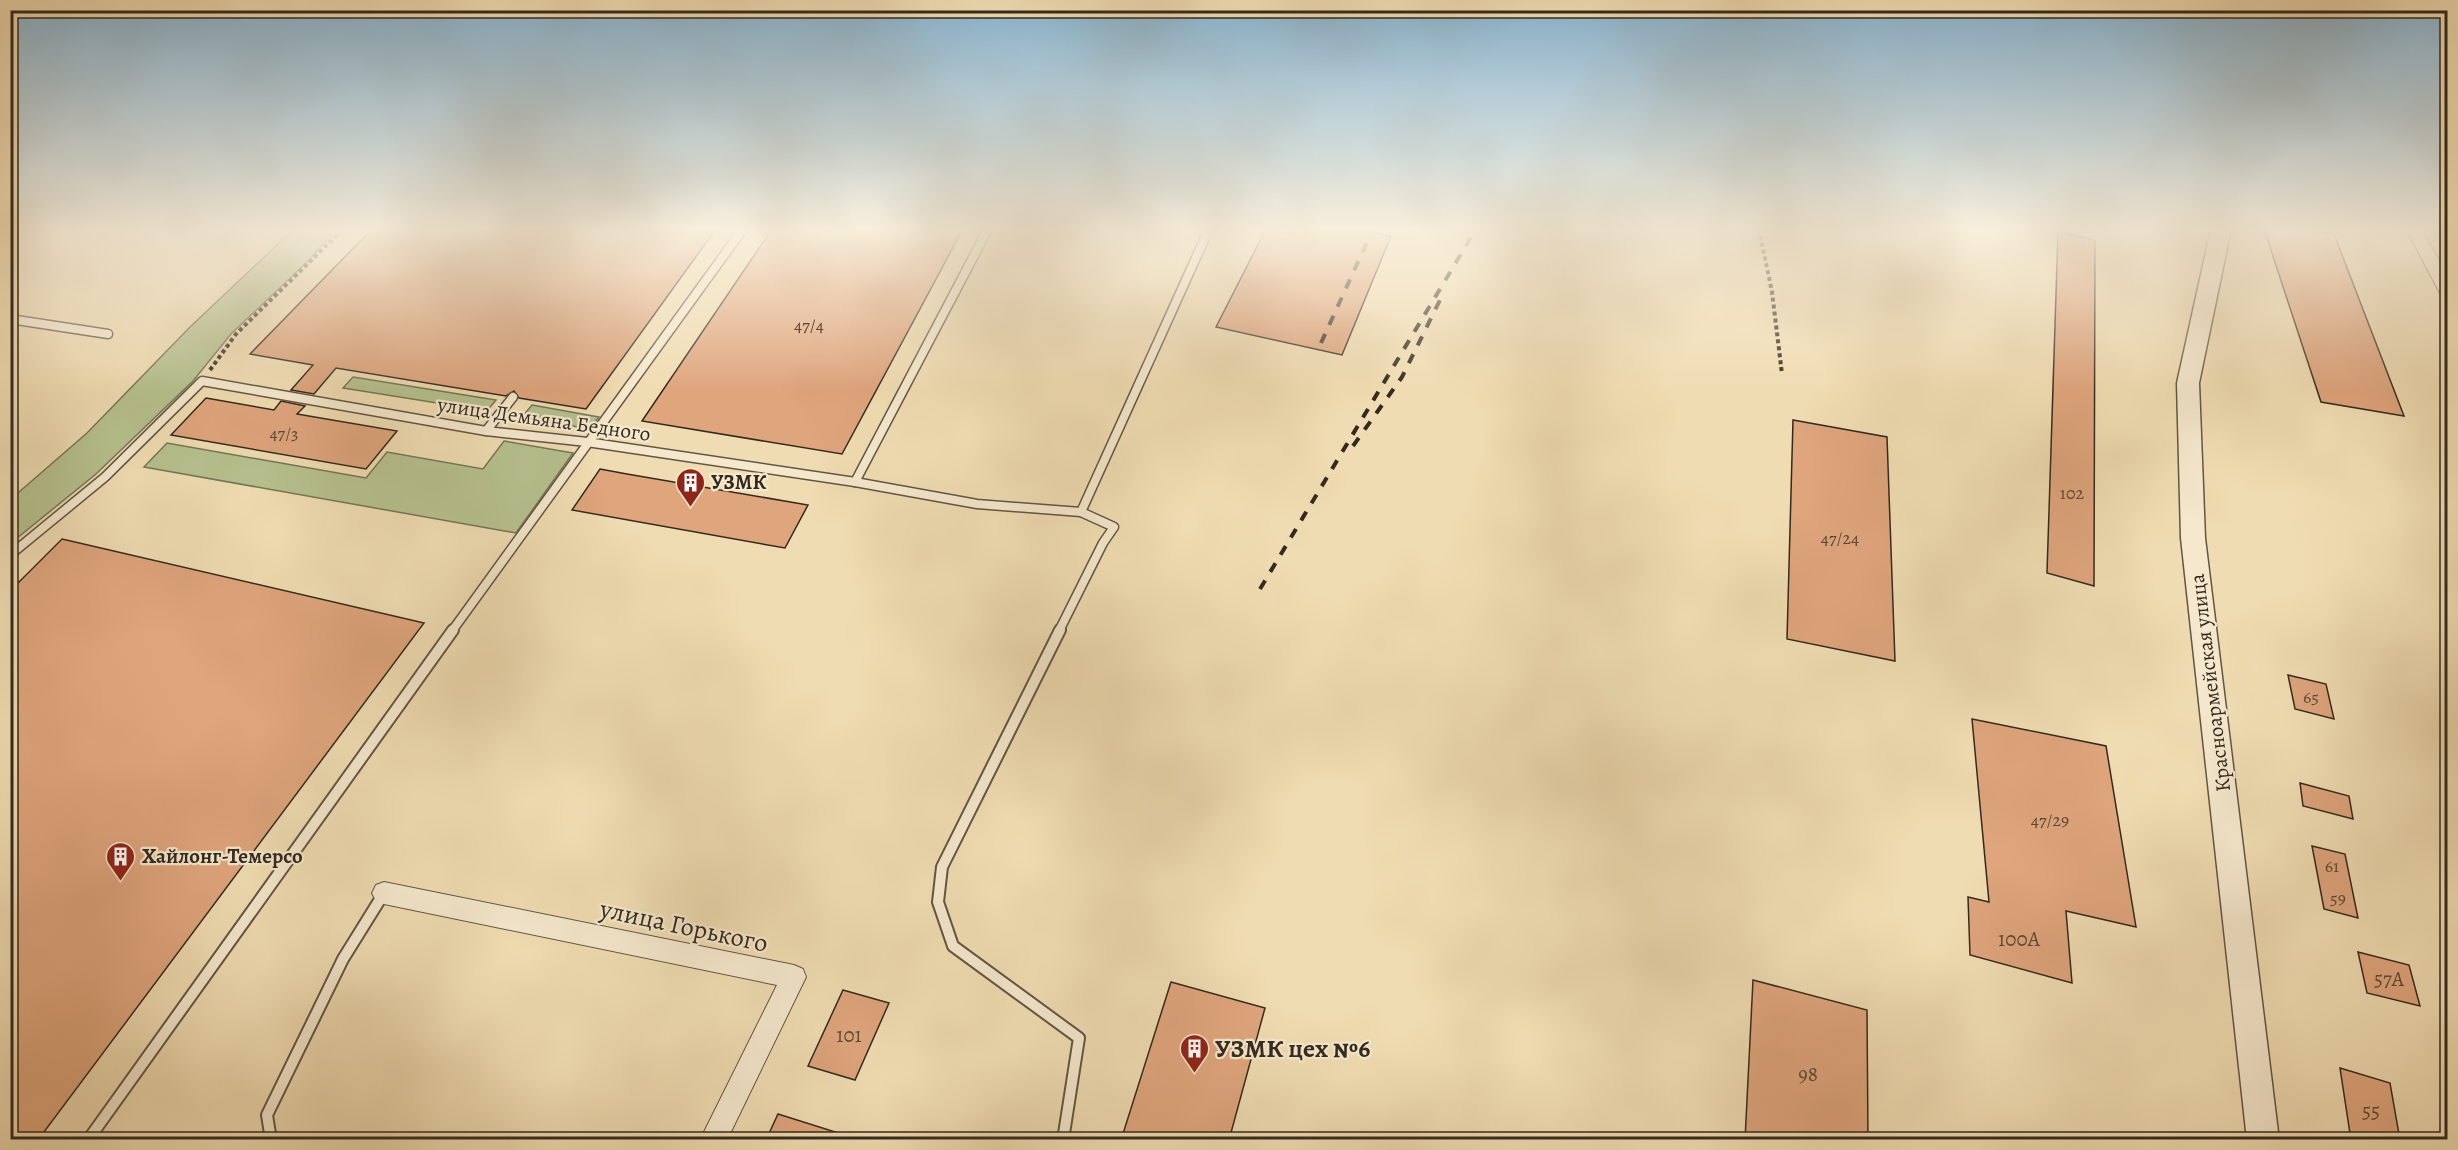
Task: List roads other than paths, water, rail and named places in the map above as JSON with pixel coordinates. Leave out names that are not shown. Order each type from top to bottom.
[{"type":"street","name":"Красноармейская улица","points":[[2210,283],[2188,383],[2193,538],[2263,1140]]},
{"type":"street","name":"улица Горького","points":[[384,893],[795,977],[713,1140]]},
{"type":"lane","points":[[88,1140],[586,442],[703,283]]},
{"type":"lane","points":[[855,482],[960,283]]},
{"type":"lane","points":[[1063,1140],[1079,1038],[953,946],[938,902],[942,867],[1103,543],[1114,527],[1081,512],[1185,283]]},
{"type":"lane","points":[[10,319],[108,334]]},
{"type":"lane","name":"улица Демьяна Бедного","points":[[10,555],[105,477],[202,381],[486,431],[586,442],[855,482],[977,504],[1081,512]]},
{"type":"lane","points":[[486,431],[513,397]]},
{"type":"lane","points":[[271,1140],[267,1115],[343,959],[384,893]]},
{"type":"railway","points":[[1321,343],[1349,283]]},
{"type":"railway","points":[[1260,589],[1444,283]]},
{"type":"railway","points":[[1353,446],[1402,377],[1440,300]]},
{"type":"place","name":"УЗМК","points":[[690,508]]},
{"type":"place","name":"Хайлонг-Темерсо","points":[[121,882]]},
{"type":"place","name":"УЗМК цех №6","points":[[1194,1074]]}]
